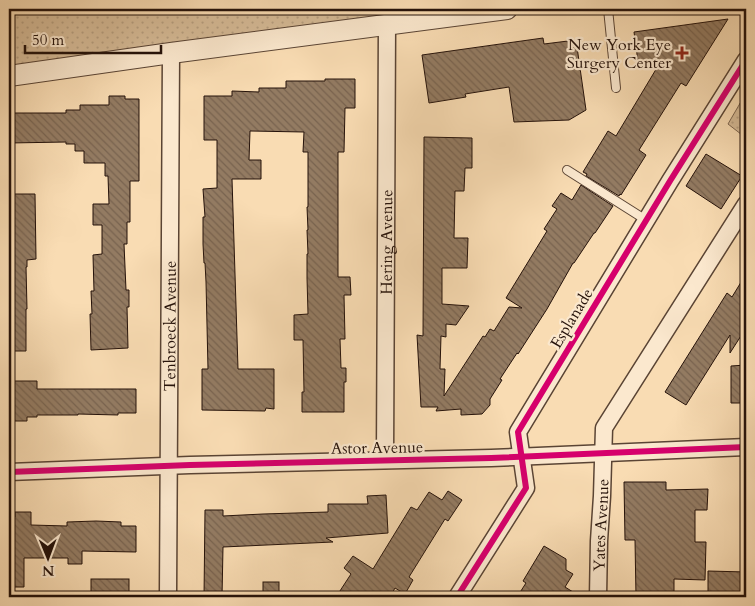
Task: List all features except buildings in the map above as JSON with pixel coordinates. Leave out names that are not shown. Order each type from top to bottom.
[{"type":"street","points":[[9,76],[507,9]]},
{"type":"street","name":"Hering Avenue","points":[[385,460],[387,24]]},
{"type":"street","name":"Tenbroeck Avenue","points":[[168,597],[170,53]]},
{"type":"street","name":"Esplanade","points":[[457,597],[526,488],[518,432],[646,220],[746,60]]},
{"type":"street","points":[[603,453],[604,428],[746,204]]},
{"type":"street","name":"Astor Avenue","points":[[9,472],[522,456],[746,446]]},
{"type":"street","name":"Yates Avenue","points":[[598,597],[603,453]]},
{"type":"lane","points":[[608,9],[616,88]]},
{"type":"lane","points":[[567,170],[646,220]]},
{"type":"shaded area","points":[[9,9],[438,9],[9,66]]},
{"type":"shaded area","points":[[746,93],[746,138],[728,124]]},
{"type":"cycle path","points":[[457,597],[526,488],[518,432],[670,181],[746,60]]},
{"type":"cycle path","points":[[9,472],[190,465],[491,458],[746,447]]},
{"type":"place","name":"New York Eye Surgery Center","points":[[682,53]]}]
